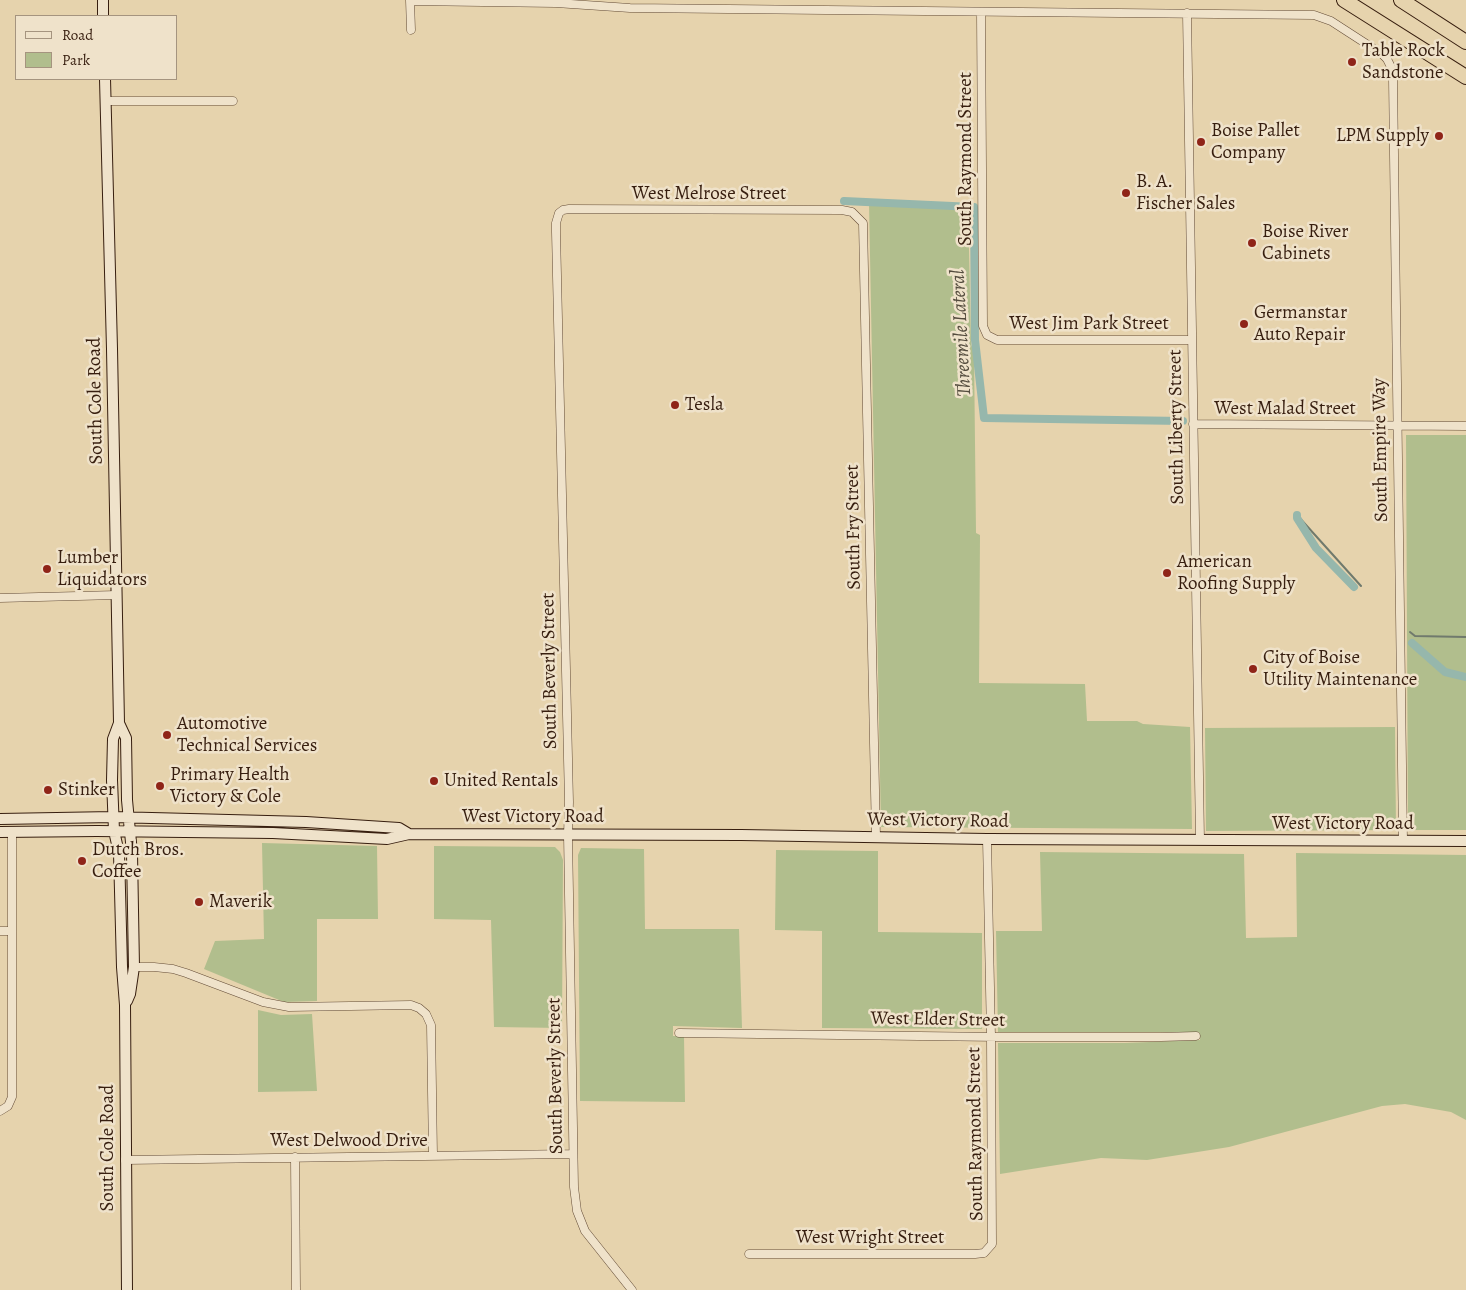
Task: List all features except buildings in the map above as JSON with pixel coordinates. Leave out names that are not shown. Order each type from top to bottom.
[{"type":"highway","points":[[1344,0],[1466,77]]},
{"type":"highway","points":[[1401,0],[1466,42]]},
{"type":"main road","points":[[103,0],[103,15]]},
{"type":"main road","name":"South Cole Road","points":[[104,80],[112,341],[119,723],[113,739],[113,817],[119,852],[125,1005],[126,1290]]},
{"type":"main road","name":"South Cole Road","points":[[119,723],[126,738],[128,818],[132,852],[134,967],[130,994],[125,1005]]},
{"type":"main road","name":"West Victory Road","points":[[0,819],[113,817],[306,822],[399,828],[409,834]]},
{"type":"main road","name":"West Victory Road","points":[[333,835],[370,832],[373,826]]},
{"type":"main road","name":"West Victory Road","points":[[0,832],[272,833],[387,839],[409,834],[1466,841]]},
{"type":"main road","name":"South Cole Road","points":[[122,944],[124,954],[134,967]]},
{"type":"street","points":[[411,30],[410,0],[556,3],[630,8],[1187,13]]},
{"type":"street","name":"South Raymond Street","points":[[981,12],[983,326],[987,335]]},
{"type":"street","name":"South Empire Way","points":[[1187,13],[1314,15],[1331,21],[1375,49],[1387,59],[1391,67],[1393,78],[1403,841]]},
{"type":"street","name":"South Liberty Street","points":[[1187,13],[1200,840]]},
{"type":"street","points":[[105,101],[233,101]]},
{"type":"street","name":"West Melrose Street","points":[[559,213],[569,209],[842,210],[852,212],[858,217]]},
{"type":"street","name":"South Beverly Street","points":[[559,213],[556,232],[568,772],[573,1154],[577,1212],[585,1231],[632,1290]]},
{"type":"street","name":"South Fry Street","points":[[858,217],[863,229],[876,838]]},
{"type":"street","name":"West Jim Park Street","points":[[987,335],[997,340],[1192,340]]},
{"type":"street","name":"West Malad Street","points":[[1193,424],[1466,426]]},
{"type":"street","points":[[0,598],[117,595]]},
{"type":"street","points":[[0,1111],[8,1106],[12,1097],[12,832]]},
{"type":"street","name":"South Raymond Street","points":[[987,839],[993,1240],[990,1248]]},
{"type":"street","points":[[0,931],[12,931]]},
{"type":"street","points":[[134,967],[163,967],[186,972],[263,1002],[289,1007],[411,1005],[419,1008],[426,1014],[431,1025],[433,1156]]},
{"type":"street","name":"West Elder Street","points":[[679,1033],[991,1037],[1196,1036]]},
{"type":"street","name":"West Delwood Drive","points":[[125,1160],[573,1154]]},
{"type":"street","points":[[296,1157],[296,1290]]},
{"type":"street","name":"West Wright Street","points":[[749,1254],[975,1254],[990,1248]]},
{"type":"green space","points":[[869,203],[968,203],[971,344],[974,353],[976,533],[980,535],[979,683],[1085,684],[1087,721],[1137,721],[1143,724],[1190,727],[1192,829],[881,827]]},
{"type":"green space","points":[[1406,435],[1466,435],[1466,830],[1408,830]]},
{"type":"green space","points":[[1395,727],[1396,830],[1206,831],[1205,728]]},
{"type":"green space","points":[[262,843],[377,846],[378,919],[317,919],[317,1001],[284,1002],[204,969],[215,941],[264,939]]},
{"type":"green space","points":[[434,846],[555,847],[560,852],[563,860],[562,1028],[494,1027],[491,920],[434,919]]},
{"type":"green space","points":[[581,848],[644,849],[645,929],[739,929],[742,1028],[673,1026],[673,1036],[684,1036],[685,1102],[580,1101],[578,855]]},
{"type":"green space","points":[[776,850],[878,851],[878,932],[982,933],[982,1029],[822,1028],[822,931],[775,930]]},
{"type":"green space","points":[[1040,852],[1244,854],[1246,938],[1297,937],[1296,853],[1466,855],[1466,1120],[1451,1112],[1405,1104],[1382,1106],[1229,1147],[1147,1160],[1101,1158],[1000,1174],[998,1043],[1125,1043],[1200,1040],[1199,1032],[998,1032],[996,931],[1042,931]]},
{"type":"green space","points":[[258,1010],[281,1015],[312,1014],[317,1091],[258,1092]]},
{"type":"waterway","name":"Threemile Lateral","points":[[844,201],[974,207],[975,340],[984,418],[1183,421]]},
{"type":"waterway","points":[[1297,515],[1361,586]]},
{"type":"waterway","name":"Threemile Lateral","points":[[1297,515],[1316,548],[1354,587]]},
{"type":"waterway","points":[[1410,632],[1415,636],[1466,637]]},
{"type":"waterway","name":"Threemile Lateral","points":[[1412,643],[1445,672],[1466,677]]},
{"type":"place","name":"Table Rock Sandstone","points":[[1352,62]]},
{"type":"place","name":"LPM Supply","points":[[1439,136]]},
{"type":"place","name":"Boise Pallet Company","points":[[1201,142]]},
{"type":"place","name":"B. A. Fischer Sales","points":[[1126,193]]},
{"type":"place","name":"Boise River Cabinets","points":[[1252,243]]},
{"type":"place","name":"Germanstar Auto Repair","points":[[1244,324]]},
{"type":"place","name":"Tesla","points":[[675,405]]},
{"type":"place","name":"Lumber Liquidators","points":[[47,569]]},
{"type":"place","name":"American Roofing Supply","points":[[1167,573]]},
{"type":"place","name":"City of Boise Utility Maintenance","points":[[1253,669]]},
{"type":"place","name":"Automotive Technical Services","points":[[167,735]]},
{"type":"place","name":"United Rentals","points":[[434,781]]},
{"type":"place","name":"Primary Health Victory & Cole","points":[[160,786]]},
{"type":"place","name":"Stinker","points":[[48,790]]},
{"type":"place","name":"Dutch Bros. Coffee","points":[[82,861]]},
{"type":"place","name":"Maverik","points":[[199,902]]}]
